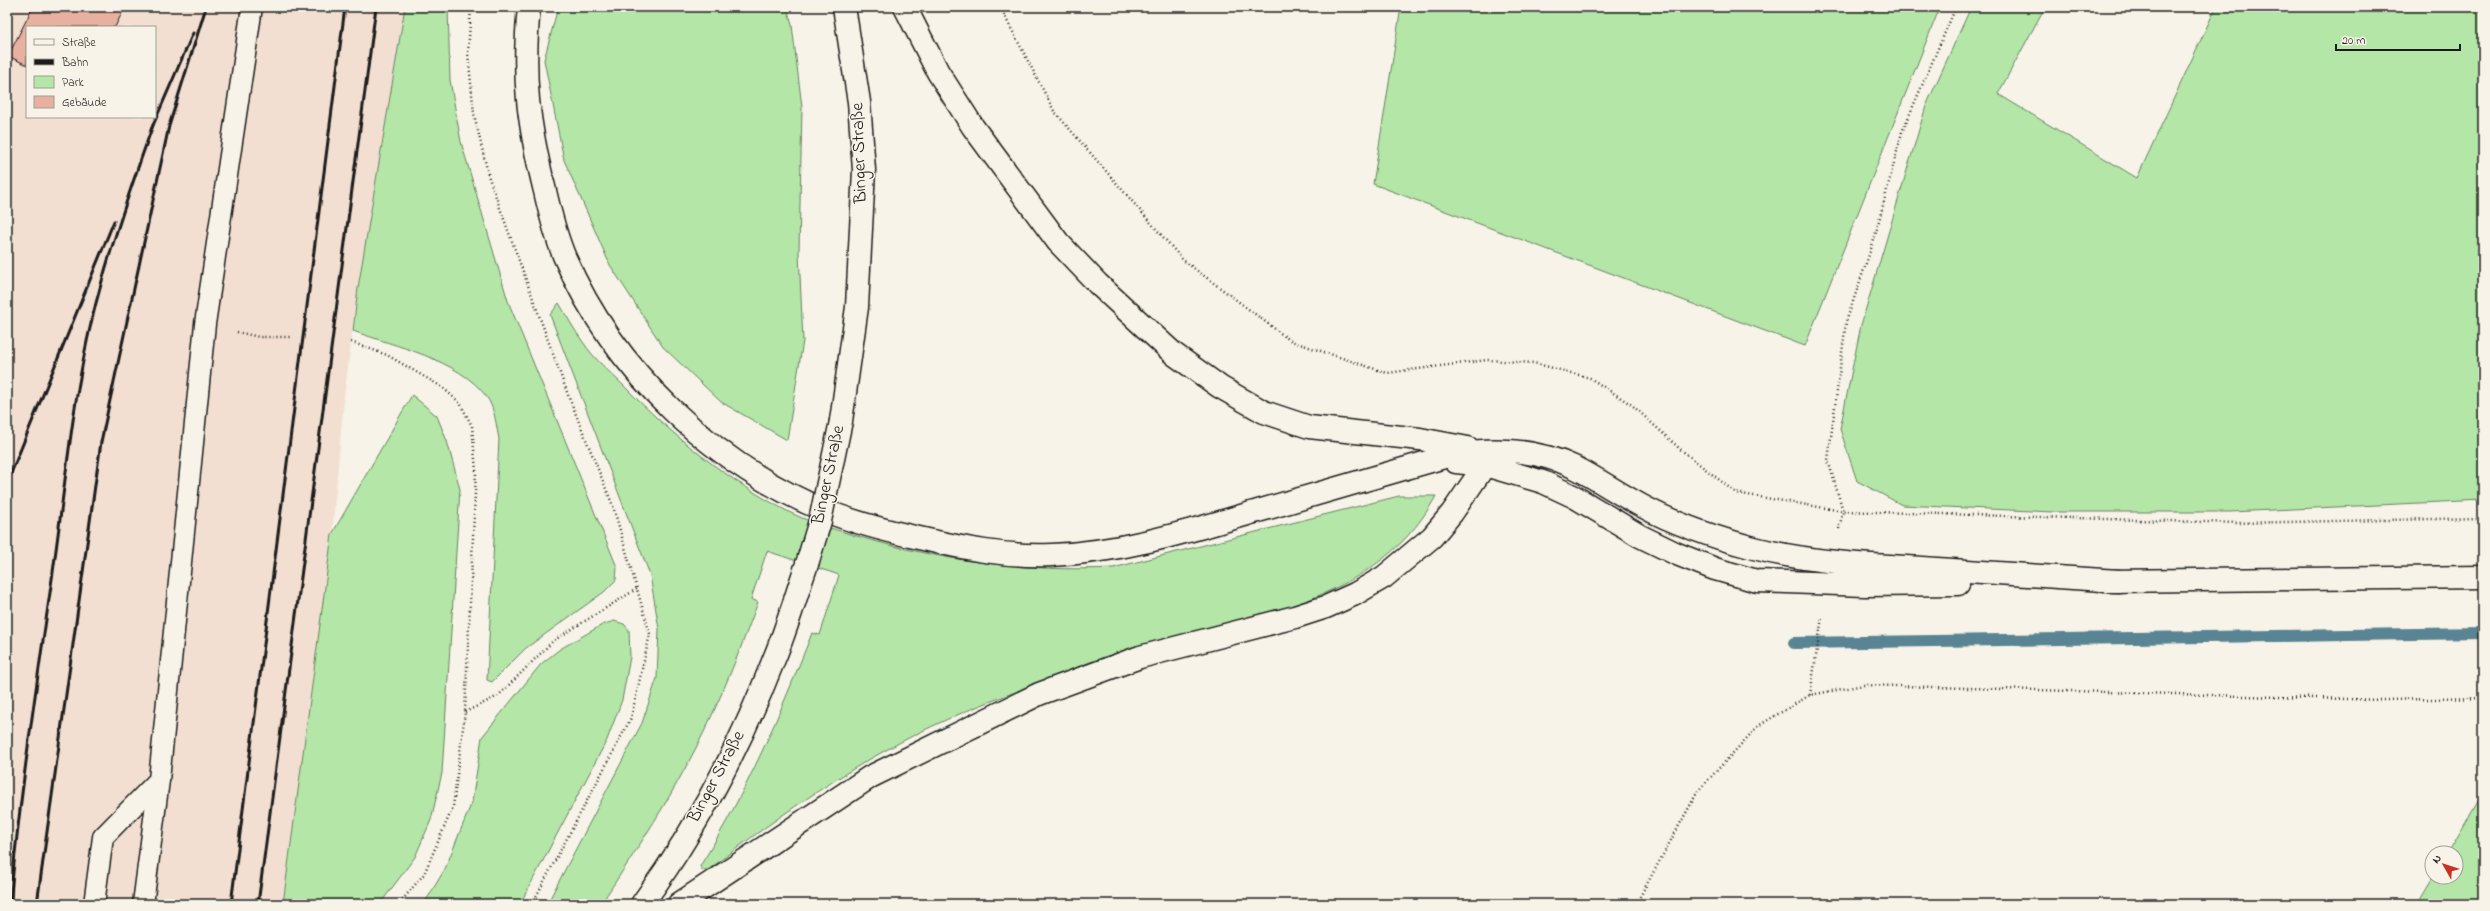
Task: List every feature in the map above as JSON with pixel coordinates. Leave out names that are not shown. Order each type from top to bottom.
[{"type":"main road","points":[[529,7],[524,73],[528,117],[548,204],[565,257],[592,308],[624,355],[658,394],[700,434],[735,461],[778,488],[824,510],[873,527],[952,546],[1000,553],[1049,555],[1098,552],[1172,536],[1432,460],[1482,458],[1529,452],[1576,468],[1642,506],[1679,523],[1756,549],[1793,556],[1866,564],[2118,581]]},
{"type":"main road","name":"Binger Straße","points":[[642,904],[716,785],[746,723],[774,658],[807,564],[820,521],[841,421],[857,307],[864,170],[859,102],[844,7]]},
{"type":"main road","points":[[905,7],[938,72],[973,127],[1058,242],[1098,284],[1174,354],[1220,386],[1264,412],[1309,427],[1420,439],[1482,458],[1543,482],[1575,497],[1640,536],[1677,554],[1715,569],[1757,582],[1865,585],[2483,577]]},
{"type":"main road","points":[[679,904],[870,776],[1039,694],[1140,657],[1295,617],[1326,607],[1355,594],[1384,578],[1432,537],[1452,513],[1482,458]]},
{"type":"lane","points":[[143,904],[159,780],[206,324],[252,7]]},
{"type":"lane","points":[[94,904],[103,837],[159,780]]},
{"type":"path","points":[[471,7],[468,53],[474,114],[489,178],[568,395],[613,506],[638,588],[650,634],[631,718],[532,904]]},
{"type":"path","points":[[1000,7],[1054,111],[1183,260],[1291,341],[1387,373],[1487,360],[1534,363],[1590,378],[1632,405],[1680,449],[1736,493],[1843,511],[2237,523],[2483,518]]},
{"type":"path","points":[[1843,511],[1828,460],[1846,322],[1874,240],[1902,132],[1956,7]]},
{"type":"path","points":[[259,337],[291,337]]},
{"type":"path","points":[[351,342],[386,354],[442,387],[460,404],[472,426],[476,471],[465,712],[453,807],[424,874],[399,904]]},
{"type":"path","points":[[465,712],[498,696],[553,641],[638,588]]},
{"type":"path","points":[[1636,904],[1698,791],[1758,726],[1810,695],[1864,685],[2382,700],[2483,698]]},
{"type":"shaded area","points":[[7,7],[405,7],[358,288],[344,398],[332,534],[283,904],[7,904]]},
{"type":"green space","points":[[405,7],[448,7],[450,80],[461,142],[508,301],[617,567],[616,580],[604,592],[526,648],[492,682],[487,680],[499,439],[495,417],[491,406],[486,396],[474,383],[459,372],[406,348],[353,331],[358,288]]},
{"type":"green space","points":[[558,7],[787,7],[792,25],[802,107],[799,253],[803,341],[787,440],[721,402],[663,347],[610,265],[564,160],[544,60]]},
{"type":"green space","points":[[1401,7],[1940,7],[1805,346],[1373,184]]},
{"type":"green space","points":[[1971,7],[2045,7],[1998,94],[2137,178],[2216,7],[2483,7],[2483,500],[2230,512],[2053,512],[1902,505],[1857,481],[1840,429],[1861,325],[1926,106]]},
{"type":"green space","points":[[559,303],[587,348],[603,366],[682,440],[723,472],[766,499],[806,520],[860,537],[922,553],[985,563],[1017,566],[1081,569],[1113,568],[1399,496],[1436,496],[1408,536],[1373,566],[1333,589],[1289,607],[1242,621],[1148,644],[1104,657],[958,715],[916,734],[884,751],[824,787],[765,827],[708,870],[702,870],[700,866],[733,810],[762,752],[812,633],[820,635],[839,575],[767,551],[751,599],[758,602],[726,684],[688,763],[646,835],[601,904],[547,904],[642,723],[657,678],[659,629],[650,575],[550,315]]},
{"type":"green space","points":[[412,395],[437,416],[447,441],[460,489],[442,773],[431,820],[415,857],[380,904],[283,904],[332,534]]},
{"type":"green space","points":[[614,621],[624,624],[629,630],[630,657],[622,700],[607,740],[520,904],[424,904],[445,869],[472,802],[482,737],[541,664],[560,649],[602,625]]},
{"type":"green space","points":[[2483,793],[2483,904],[2418,904],[2429,885],[2464,885],[2464,845],[2453,845]]},
{"type":"building","points":[[33,7],[125,7],[116,26],[26,26],[26,65],[8,56]]},
{"type":"waterway","points":[[1794,643],[2483,633]]},
{"type":"railway","points":[[37,904],[101,442],[169,126],[206,7]]},
{"type":"railway","points":[[231,904],[345,7]]},
{"type":"railway","points":[[258,904],[376,7]]},
{"type":"railway","points":[[151,130],[193,33]]},
{"type":"railway","points":[[10,904],[29,738],[79,382],[92,319],[112,245],[153,125]]},
{"type":"railway","points":[[7,483],[114,221]]}]
